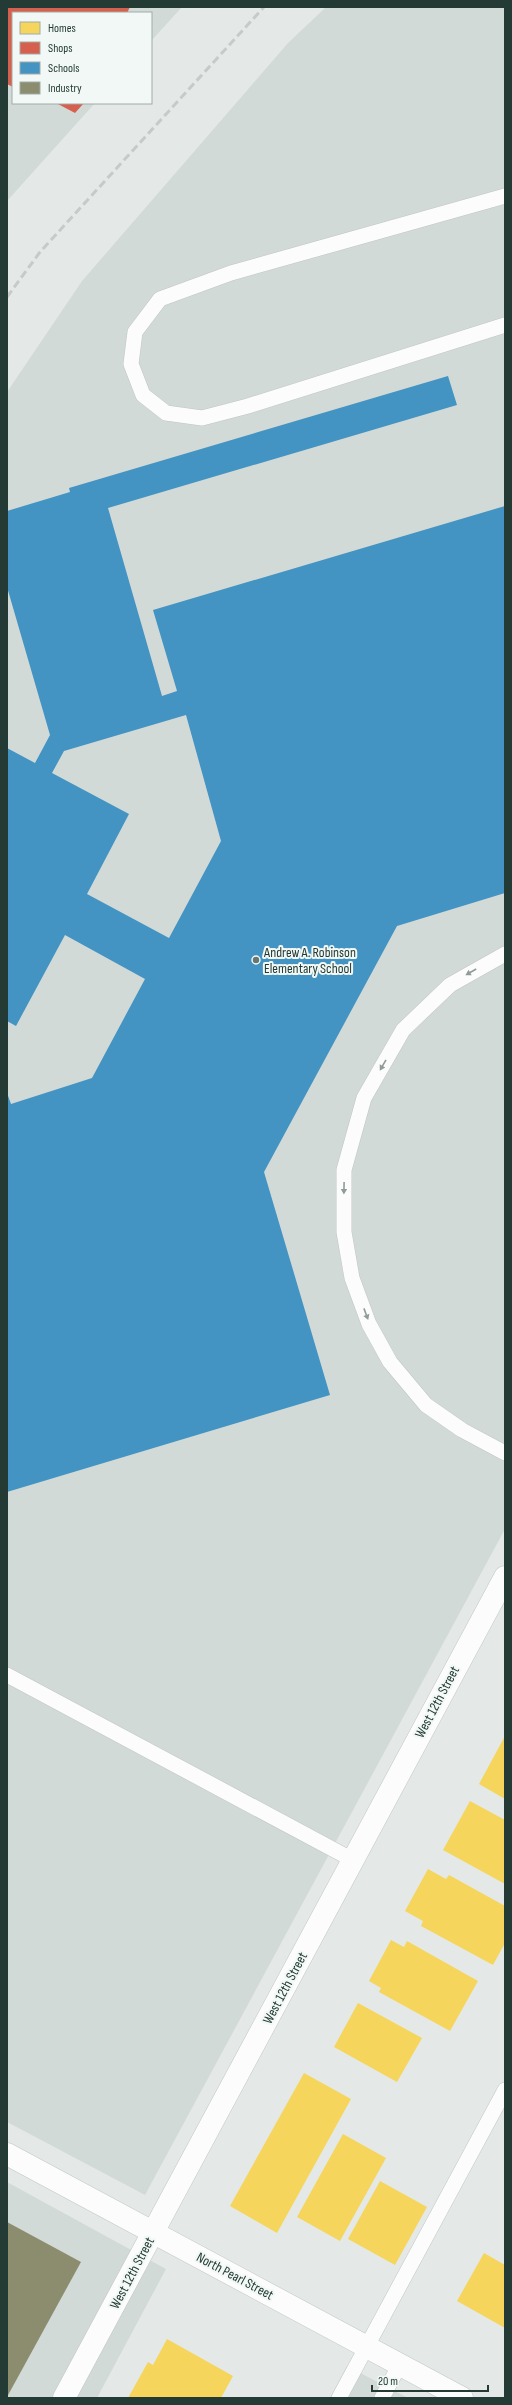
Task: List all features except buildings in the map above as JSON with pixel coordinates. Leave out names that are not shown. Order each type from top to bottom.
[{"type":"street","name":"West 12th Street","points":[[64,2398],[505,1577]]},
{"type":"street","name":"North Pearl Street","points":[[7,2154],[462,2398]]},
{"type":"lane","points":[[505,196],[231,273],[160,299],[135,332],[131,364],[143,395],[166,413],[202,418],[248,406],[505,325]]},
{"type":"lane","points":[[505,954],[450,984],[403,1030],[364,1098],[344,1170],[344,1232],[352,1278],[369,1324],[390,1362],[426,1405],[462,1430],[505,1452]]},
{"type":"lane","points":[[7,1675],[353,1860]]},
{"type":"lane","points":[[339,2398],[505,2090]]},
{"type":"lane","points":[[382,2398],[400,2364]]},
{"type":"shaded area","points":[[7,7],[182,7],[152,40],[152,12],[12,12],[12,104],[94,104],[7,201]]},
{"type":"shaded area","name":"Andrew A. Robinson Elementary School","points":[[326,7],[505,7],[505,1529],[145,2195],[7,2122],[7,392],[82,281],[288,43]]},
{"type":"shaded area","points":[[7,2182],[166,2269],[97,2398],[7,2398]]},
{"type":"shaded area","points":[[347,2366],[408,2398],[330,2398]]},
{"type":"railway","points":[[7,297],[40,252],[264,7]]},
{"type":"place","name":"Andrew A. Robinson Elementary School","points":[[256,960]]}]
